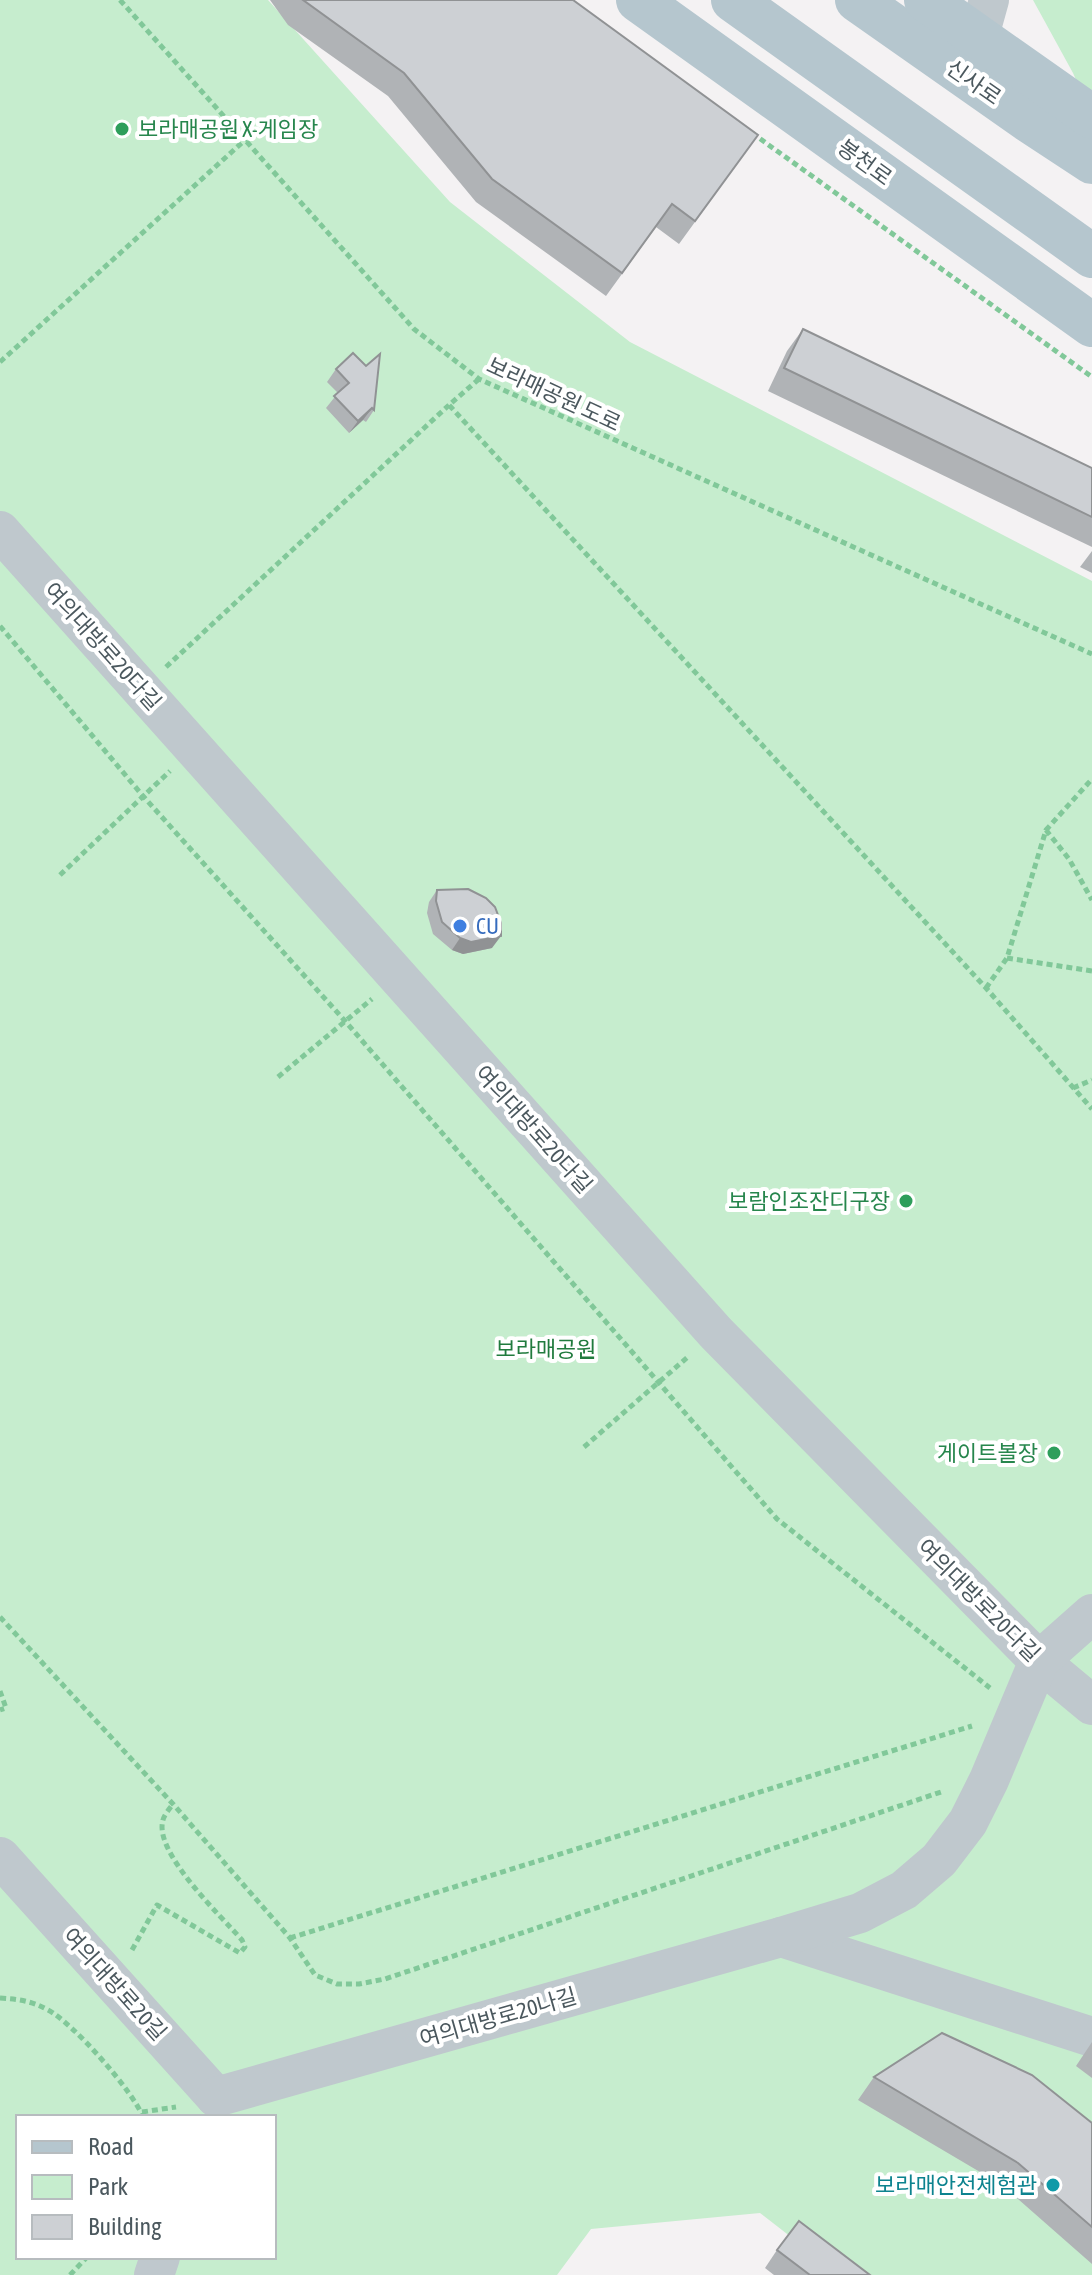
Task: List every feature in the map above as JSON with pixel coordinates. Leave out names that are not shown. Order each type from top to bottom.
[{"type":"main road","name":"봉천로","points":[[638,0],[1092,325]]},
{"type":"main road","points":[[733,0],[1092,256]]},
{"type":"main road","name":"신사로","points":[[857,0],[1039,105],[1092,117]]},
{"type":"main road","name":"신사로","points":[[926,0],[984,18],[1039,105],[1092,162]]},
{"type":"street","name":"여의대방로20다길","points":[[0,531],[716,1333],[1039,1661],[1092,1705]]},
{"type":"street","name":"여의대방로20나길","points":[[201,2107],[860,1913],[904,1890],[939,1860],[968,1822],[1039,1661],[1092,1614]]},
{"type":"street","name":"여의대방로20길","points":[[0,1857],[106,1974],[201,2107]]},
{"type":"street","points":[[781,1937],[1092,2037]]},
{"type":"path","name":"보라매공원 도로","points":[[120,0],[414,329],[479,379],[1092,654]]},
{"type":"path","points":[[745,129],[1092,377]]},
{"type":"path","points":[[0,362],[246,139]]},
{"type":"path","points":[[142,690],[479,379]]},
{"type":"path","points":[[449,405],[986,988],[1092,1109]]},
{"type":"path","points":[[0,626],[143,796],[345,1021],[777,1519],[1019,1711]]},
{"type":"path","points":[[60,875],[194,748]]},
{"type":"path","points":[[986,988],[1007,958],[1046,830],[1092,779]]},
{"type":"path","points":[[1046,830],[1069,859],[1092,900]]},
{"type":"path","points":[[1007,958],[1092,971]]},
{"type":"path","points":[[278,1077],[398,977]]},
{"type":"path","points":[[1073,1088],[1092,1080]]},
{"type":"path","points":[[584,1447],[716,1333]]},
{"type":"path","points":[[0,1617],[173,1804],[290,1938],[315,1975],[337,1984],[385,1979],[991,1775]]},
{"type":"path","points":[[0,1691],[6,1708],[0,1710]]},
{"type":"path","points":[[290,1938],[1019,1711]]},
{"type":"path","points":[[106,1974],[135,1948],[157,1905],[240,1953],[245,1947],[178,1866],[163,1840],[163,1820],[173,1804]]},
{"type":"path","points":[[0,1998],[28,2000],[52,2012],[114,2075],[142,2115],[201,2107]]},
{"type":"path","points":[[70,2275],[85,2259]]},
{"type":"green space","name":"보라매공원","points":[[0,0],[268,0],[450,202],[630,342],[1092,581],[1092,2275],[840,2275],[760,2213],[591,2229],[557,2275],[0,2275]]},
{"type":"green space","points":[[1033,0],[1092,0],[1092,116],[1073,73]]},
{"type":"building","points":[[303,0],[573,0],[758,135],[695,221],[672,204],[622,273],[492,179],[404,73]]},
{"type":"building","points":[[803,329],[1092,468],[1092,517],[784,368]]},
{"type":"building","points":[[353,353],[366,366],[380,354],[374,410],[372,408],[358,421],[334,396],[349,383],[336,369]]},
{"type":"building","points":[[468,889],[486,898],[495,907],[501,923],[501,936],[471,942],[460,938],[442,922],[436,901],[437,890]]},
{"type":"building","points":[[942,2033],[1032,2075],[1092,2123],[1092,2227],[1018,2163],[874,2077]]},
{"type":"building","points":[[799,2221],[870,2275],[810,2275],[777,2250]]},
{"type":"place","name":"보라매공원 X-게임장","points":[[122,129]]},
{"type":"place","name":"CU","points":[[460,926]]},
{"type":"place","name":"보람인조잔디구장","points":[[906,1201]]},
{"type":"place","name":"게이트볼장","points":[[1054,1453]]},
{"type":"place","name":"보라매안전체험관","points":[[1053,2185]]}]
